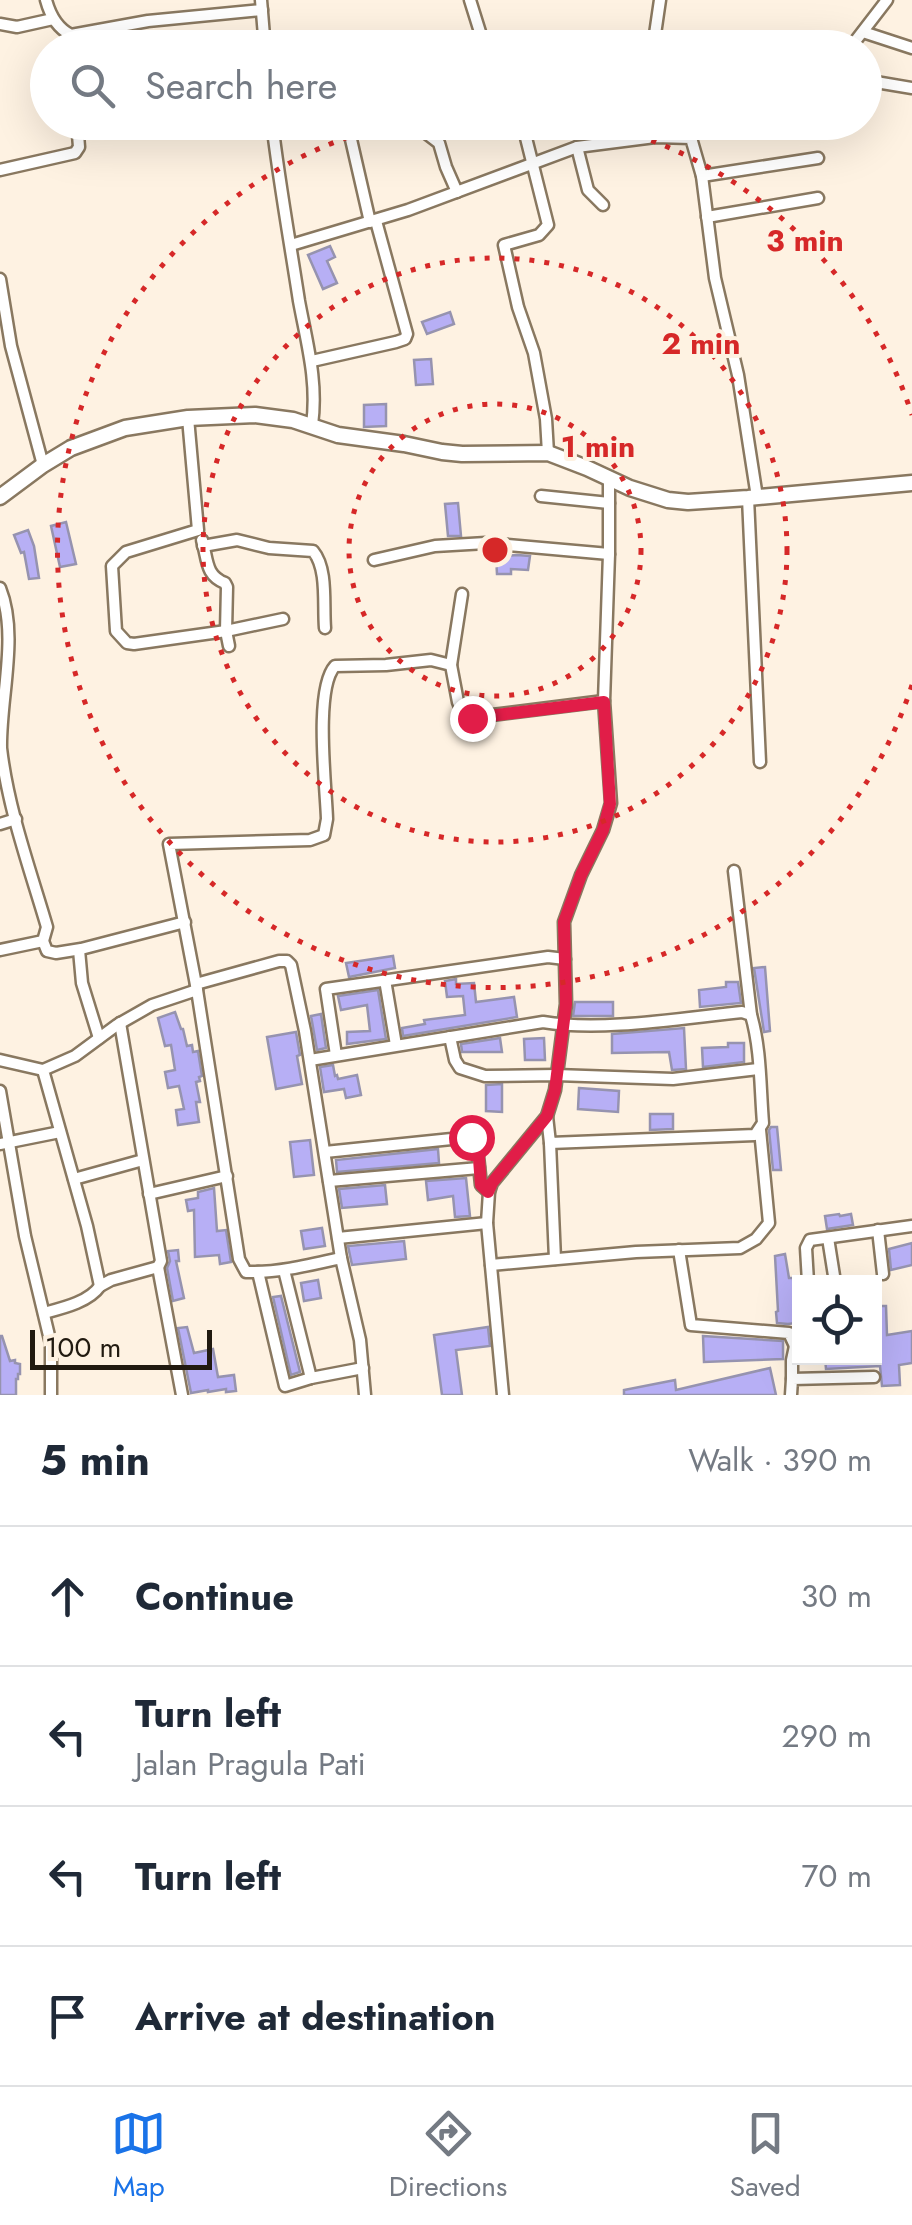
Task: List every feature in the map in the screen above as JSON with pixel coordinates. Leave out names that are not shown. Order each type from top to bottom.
[{"type":"street","points":[[46,0],[62,30]]},
{"type":"street","points":[[470,0],[479,30]]},
{"type":"street","points":[[655,30],[660,0]]},
{"type":"street","points":[[864,30],[887,0]]},
{"type":"street","points":[[95,30],[261,5],[263,30]]},
{"type":"street","points":[[0,24],[17,27],[53,19]]},
{"type":"street","points":[[882,38],[912,48]]},
{"type":"street","points":[[882,83],[912,88]]},
{"type":"street","points":[[0,170],[75,152],[80,140]]},
{"type":"street","points":[[274,140],[312,361],[312,425]]},
{"type":"street","points":[[312,361],[396,342],[407,334],[352,140]]},
{"type":"street","points":[[436,140],[457,192]]},
{"type":"street","points":[[526,140],[548,225],[539,234],[504,245],[518,308],[534,353],[548,453]]},
{"type":"street","points":[[291,245],[373,222],[577,147],[627,140]]},
{"type":"street","points":[[691,140],[702,176],[715,278],[738,375],[753,497],[760,762]]},
{"type":"street","points":[[577,147],[588,190],[603,205]]},
{"type":"street","points":[[702,176],[818,158]]},
{"type":"street","points":[[707,218],[818,198]]},
{"type":"street","points":[[0,278],[11,346],[42,465]]},
{"type":"street","points":[[0,496],[71,448],[125,428],[188,418],[255,415],[293,420],[350,437],[462,454],[548,453],[668,500],[688,502],[912,483]]},
{"type":"street","points":[[188,418],[198,530],[211,575],[227,587],[229,646]]},
{"type":"street","points":[[503,1395],[487,1223],[488,1192],[547,1116],[555,1090],[566,1004],[564,922],[610,804],[604,702],[610,554],[608,479]]},
{"type":"street","points":[[541,496],[609,503]]},
{"type":"street","points":[[198,530],[126,552],[112,566],[116,631],[127,643],[226,631],[283,619]]},
{"type":"street","points":[[204,546],[237,540],[269,548],[313,551],[321,566],[325,628]]},
{"type":"street","points":[[374,560],[434,546],[486,543],[610,554]]},
{"type":"street","points":[[0,588],[7,645],[0,746],[16,819],[48,927],[44,941],[50,953],[79,950],[185,922]]},
{"type":"street","points":[[462,594],[451,665],[464,716],[604,702]]},
{"type":"street","points":[[341,1258],[258,1272],[246,1272],[239,1259],[197,987],[169,844],[310,840],[324,835],[327,818],[322,712],[331,669],[431,660],[451,665]]},
{"type":"street","points":[[0,824],[16,819]]},
{"type":"street","points":[[491,1264],[740,1248],[756,1240],[770,1223],[760,1130],[763,1123],[758,1048],[734,871]]},
{"type":"street","points":[[0,950],[44,941]]},
{"type":"street","points":[[79,950],[82,983],[99,1038]]},
{"type":"street","points":[[336,1055],[326,989],[548,957],[565,959]]},
{"type":"street","points":[[0,1060],[43,1070],[75,1056],[152,1005],[197,987],[287,961],[298,991],[341,1258],[360,1340],[364,1395]]},
{"type":"street","points":[[384,980],[396,1045]]},
{"type":"street","points":[[310,1060],[543,1022],[563,1026],[742,1012],[752,1015]]},
{"type":"street","points":[[120,1024],[182,1395]]},
{"type":"street","points":[[450,1037],[455,1060],[464,1071],[484,1076],[674,1078],[758,1069]]},
{"type":"street","points":[[43,1070],[100,1286]]},
{"type":"street","points":[[0,1090],[4,1143],[51,1344],[51,1395]]},
{"type":"street","points":[[547,1116],[555,1259]]},
{"type":"street","points":[[550,1143],[752,1136],[760,1130]]},
{"type":"street","points":[[4,1143],[60,1132]]},
{"type":"street","points":[[325,1152],[471,1137],[478,1146],[481,1185],[488,1192]]},
{"type":"street","points":[[74,1178],[143,1160]]},
{"type":"street","points":[[329,1181],[479,1168]]},
{"type":"street","points":[[149,1194],[227,1176]]},
{"type":"street","points":[[338,1238],[487,1223]]},
{"type":"street","points":[[808,1275],[806,1245],[810,1240],[912,1226]]},
{"type":"street","points":[[878,1230],[884,1274]]},
{"type":"street","points":[[828,1238],[834,1275]]},
{"type":"street","points":[[679,1250],[693,1326],[788,1333],[792,1339]]},
{"type":"street","points":[[44,1312],[68,1306],[124,1276],[158,1267]]},
{"type":"street","points":[[284,1270],[311,1378]]},
{"type":"street","points":[[258,1272],[285,1386],[363,1368]]},
{"type":"street","points":[[791,1395],[792,1365]]},
{"type":"street","points":[[792,1379],[874,1376]]},
{"type":"building","points":[[330,246],[335,257],[327,261],[337,283],[323,289],[308,255]]},
{"type":"building","points":[[450,312],[454,324],[427,334],[422,322]]},
{"type":"building","points":[[431,359],[433,384],[416,385],[414,360]]},
{"type":"building","points":[[386,404],[386,426],[364,427],[364,405]]},
{"type":"building","points":[[458,503],[461,536],[448,536],[445,504]]},
{"type":"building","points":[[66,522],[76,564],[60,567],[51,526]]},
{"type":"building","points":[[28,530],[39,578],[29,579],[24,552],[21,553],[14,535]]},
{"type":"building","points":[[530,556],[528,570],[511,569],[511,574],[497,574],[496,557]]},
{"type":"building","points":[[393,956],[395,968],[349,977],[346,963]]},
{"type":"building","points":[[765,967],[770,1031],[764,1032],[754,968]]},
{"type":"building","points":[[456,979],[456,984],[474,983],[476,1002],[514,997],[517,1017],[403,1036],[402,1028],[425,1024],[424,1020],[465,1015],[463,996],[447,997],[445,981]]},
{"type":"building","points":[[726,982],[738,982],[741,1003],[700,1007],[699,990],[726,987]]},
{"type":"building","points":[[378,990],[386,1039],[347,1044],[347,1032],[370,1031],[367,1005],[341,1010],[338,996]]},
{"type":"building","points":[[575,1002],[613,1002],[613,1016],[573,1016]]},
{"type":"building","points":[[175,1012],[187,1046],[198,1051],[202,1076],[196,1082],[199,1122],[178,1125],[176,1110],[184,1109],[179,1086],[168,1088],[165,1072],[175,1070],[171,1045],[165,1046],[158,1018]]},
{"type":"building","points":[[321,1014],[326,1048],[317,1050],[311,1016]]},
{"type":"building","points":[[684,1028],[686,1069],[672,1070],[669,1052],[612,1053],[612,1034]]},
{"type":"building","points":[[296,1032],[302,1084],[276,1089],[267,1037]]},
{"type":"building","points":[[500,1038],[502,1052],[462,1052],[461,1044]]},
{"type":"building","points":[[544,1038],[545,1060],[525,1060],[524,1039]]},
{"type":"building","points":[[728,1043],[744,1043],[744,1062],[703,1067],[702,1048],[728,1047]]},
{"type":"building","points":[[333,1065],[338,1079],[357,1075],[361,1095],[346,1098],[344,1089],[324,1092],[320,1067]]},
{"type":"building","points":[[502,1084],[502,1112],[486,1111],[486,1085]]},
{"type":"building","points":[[579,1088],[619,1091],[618,1112],[578,1109]]},
{"type":"building","points":[[650,1114],[673,1114],[673,1129],[650,1130]]},
{"type":"building","points":[[771,1127],[777,1127],[781,1170],[773,1170]]},
{"type":"building","points":[[310,1140],[314,1175],[294,1177],[290,1142]]},
{"type":"building","points":[[438,1149],[439,1163],[337,1172],[336,1160]]},
{"type":"building","points":[[466,1178],[470,1216],[455,1217],[453,1196],[428,1200],[426,1181]]},
{"type":"building","points":[[385,1185],[387,1204],[342,1208],[339,1189]]},
{"type":"building","points":[[214,1188],[217,1231],[226,1230],[231,1262],[220,1264],[219,1255],[195,1257],[194,1210],[188,1211],[186,1200]]},
{"type":"building","points":[[851,1214],[853,1225],[827,1229],[825,1216]]},
{"type":"building","points":[[322,1228],[325,1246],[304,1249],[301,1231]]},
{"type":"building","points":[[404,1241],[406,1259],[352,1265],[348,1246]]},
{"type":"building","points":[[912,1243],[912,1265],[891,1270],[889,1249]]},
{"type":"building","points":[[178,1250],[176,1261],[184,1298],[173,1301],[168,1251]]},
{"type":"building","points":[[785,1254],[792,1278],[792,1324],[777,1323],[775,1256]]},
{"type":"building","points":[[318,1280],[321,1298],[304,1301],[301,1283]]},
{"type":"building","points":[[281,1296],[300,1372],[291,1375],[273,1297]]},
{"type":"building","points":[[882,1306],[886,1306],[887,1335],[912,1331],[912,1363],[899,1365],[900,1385],[882,1386],[880,1366],[826,1369],[826,1365],[882,1365]]},
{"type":"building","points":[[187,1327],[194,1353],[213,1349],[218,1377],[234,1375],[236,1391],[191,1393],[178,1328]]},
{"type":"building","points":[[488,1327],[490,1346],[456,1350],[462,1395],[442,1395],[434,1335]]},
{"type":"building","points":[[0,1336],[10,1361],[20,1364],[16,1395],[0,1395]]},
{"type":"building","points":[[703,1336],[783,1341],[783,1359],[704,1362]]},
{"type":"building","points":[[770,1368],[776,1395],[624,1395],[624,1390],[675,1380],[676,1390]]},
{"type":"route","points":[[471,1137],[478,1146],[481,1185],[488,1192],[547,1116],[555,1090],[566,1004],[564,922],[610,804],[604,702],[472,718]]}]
